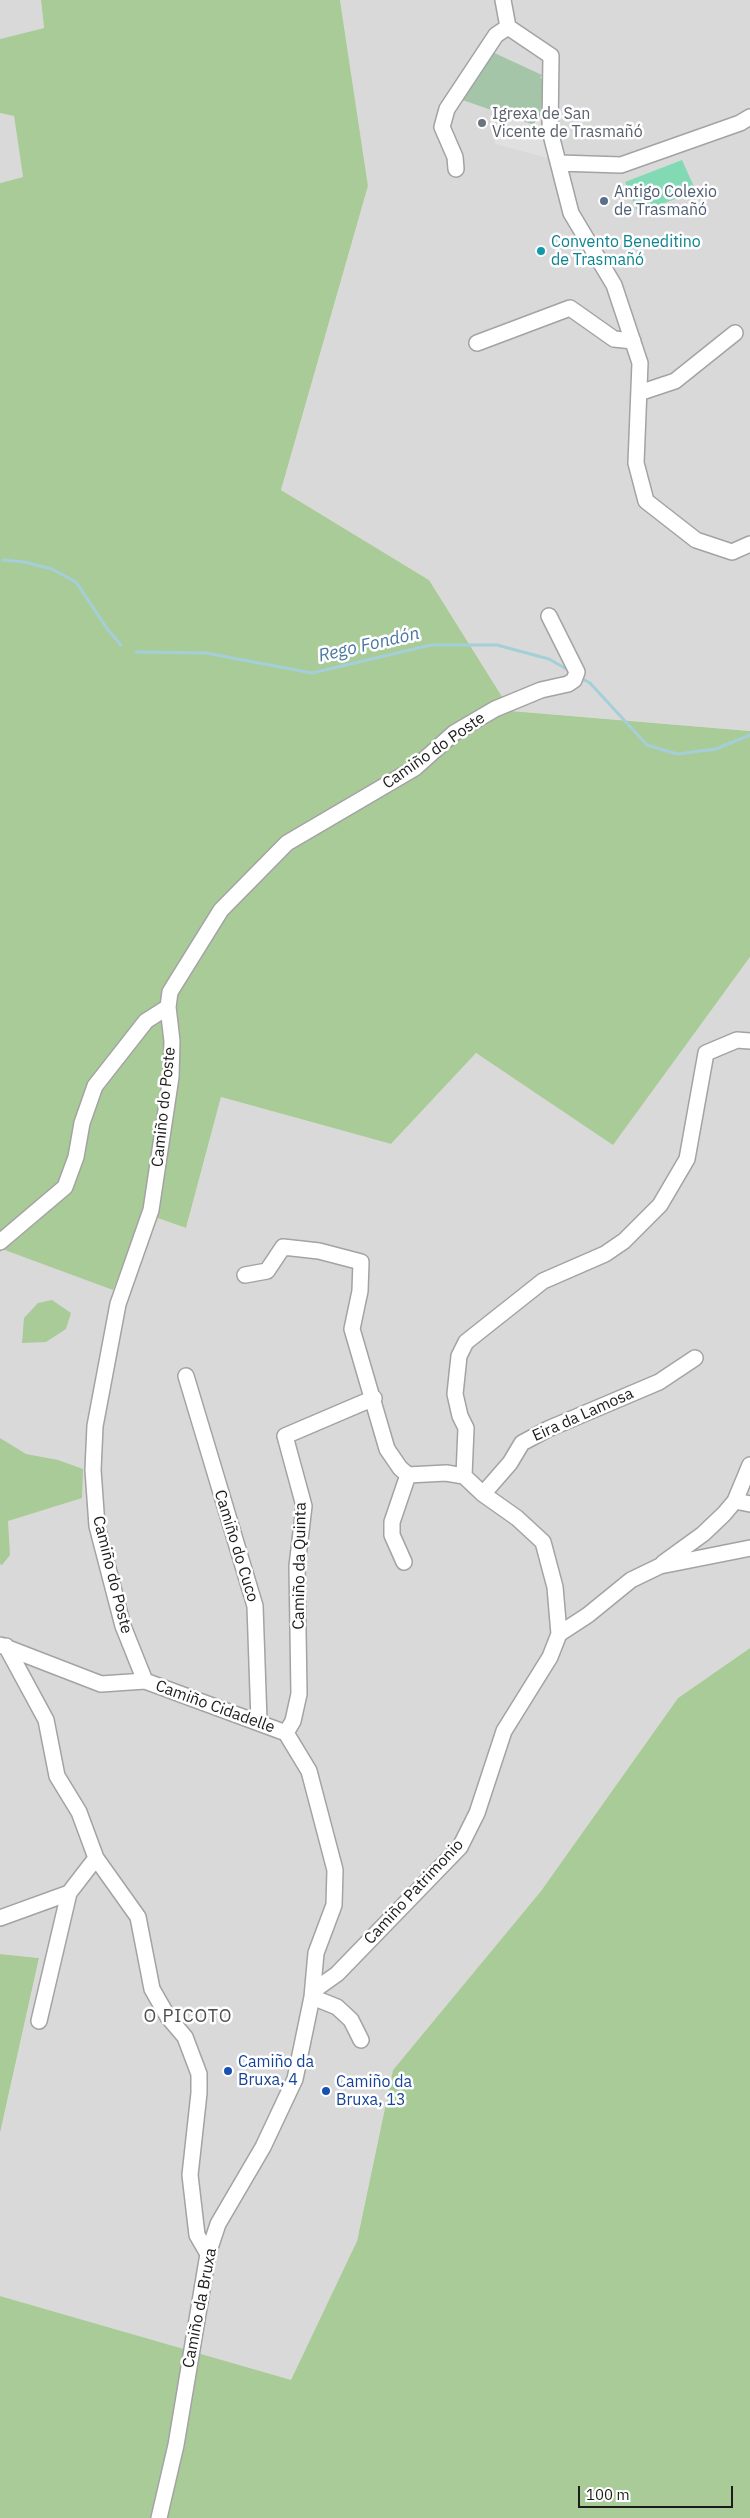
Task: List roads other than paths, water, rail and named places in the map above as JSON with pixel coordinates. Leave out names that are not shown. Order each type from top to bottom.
[{"type":"street","points":[[503,0],[508,27],[551,56],[550,131],[571,213],[614,285],[640,362],[636,463],[646,501],[696,540],[732,552],[750,544]]},
{"type":"street","points":[[456,169],[455,157],[442,127],[447,109],[496,35],[508,27]]},
{"type":"street","points":[[559,163],[620,165],[740,123],[750,117]]},
{"type":"street","points":[[477,343],[570,308],[614,339],[633,341]]},
{"type":"street","points":[[639,393],[676,381],[735,333]]},
{"type":"street","name":"Camiño do Poste","points":[[145,1681],[123,1626],[100,1536],[93,1470],[95,1426],[118,1304],[151,1210],[171,1077],[172,1041],[168,1007],[170,992],[221,910],[287,843],[415,768],[454,733],[495,708],[541,690],[568,684],[574,680],[577,672],[549,616]]},
{"type":"street","points":[[0,1242],[65,1187],[76,1157],[82,1123],[95,1086],[146,1021],[168,1007]]},
{"type":"street","points":[[464,1476],[466,1428],[460,1416],[455,1394],[459,1356],[466,1342],[543,1280],[605,1254],[624,1241],[660,1205],[687,1160],[706,1052],[736,1040],[750,1042]]},
{"type":"street","points":[[245,1275],[267,1270],[283,1247],[319,1251],[361,1262],[360,1291],[352,1329],[359,1360],[374,1398],[379,1425],[387,1450],[408,1476],[446,1473],[464,1476],[483,1494]]},
{"type":"street","name":"Eira da Lamosa","points":[[483,1494],[510,1463],[522,1443],[548,1429],[659,1382],[695,1358]]},
{"type":"street","name":"Camiño do Cuco","points":[[186,1376],[256,1606],[259,1721]]},
{"type":"street","name":"Camiño da Quinta","points":[[286,1733],[293,1721],[299,1694],[297,1566],[304,1506],[285,1436],[374,1398]]},
{"type":"street","points":[[559,1634],[588,1615],[631,1580],[660,1566],[703,1534],[734,1501],[750,1466]]},
{"type":"street","points":[[404,1562],[392,1535],[392,1522],[408,1476]]},
{"type":"street","name":"Camiño Patrimonio","points":[[313,1994],[337,1974],[460,1847],[477,1813],[504,1731],[537,1680],[550,1657],[559,1634],[555,1587],[543,1542],[517,1518],[483,1494]]},
{"type":"street","points":[[734,1501],[750,1504]]},
{"type":"street","points":[[660,1566],[750,1548]]},
{"type":"street","points":[[3,1646],[46,1720],[57,1776],[78,1812],[96,1858],[138,1917],[152,1989],[168,2017],[185,2037],[198,2074],[199,2093],[190,2175],[197,2235],[208,2254]]},
{"type":"street","name":"Camiño Cidadelle","points":[[3,1646],[101,1684],[145,1681],[259,1721],[286,1733],[309,1771],[335,1870],[334,1905],[316,1953],[313,1994]]},
{"type":"street","points":[[39,2021],[69,1893],[96,1858]]},
{"type":"street","points":[[0,1918],[69,1893]]},
{"type":"street","points":[[313,1994],[337,2007],[351,2020],[361,2040]]},
{"type":"street","name":"Camiño da Bruxa","points":[[159,2518],[176,2445],[206,2277],[208,2254],[218,2224],[263,2147],[295,2079],[313,1994]]},
{"type":"waterway","name":"Rego Fondón","points":[[3,560],[24,562],[52,569],[76,582],[108,630],[121,645]]},
{"type":"waterway","name":"Rego Fondón","points":[[136,652],[206,653],[312,673],[431,645],[497,645],[549,659],[570,671]]},
{"type":"waterway","name":"Rego Fondón","points":[[579,677],[590,683],[647,745],[677,754],[716,749],[750,735]]},
{"type":"place","name":"Igrexa de San Vicente de Trasmañó","points":[[482,123]]},
{"type":"place","name":"Antigo Colexio de Trasmañó","points":[[604,201]]},
{"type":"place","name":"Convento Beneditino de Trasmañó","points":[[541,251]]},
{"type":"place","name":"Camiño da Bruxa, 4","points":[[228,2071]]},
{"type":"place","name":"Camiño da Bruxa, 13","points":[[326,2091]]},
{"type":"district","name":"O PICOTO","points":[[188,2017]]}]
